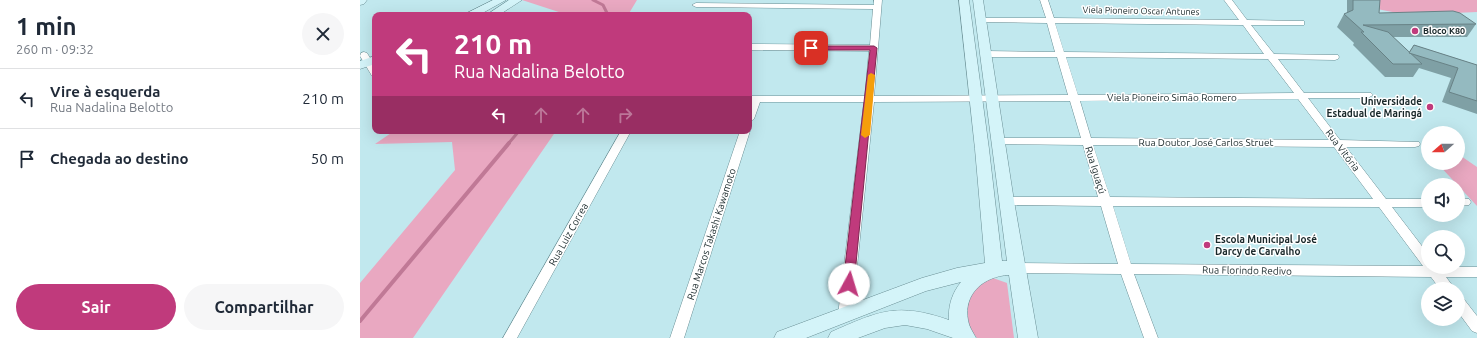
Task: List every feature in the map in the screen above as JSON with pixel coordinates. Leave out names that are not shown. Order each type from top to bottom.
[{"type":"main road","points":[[477,12],[501,0]]},
{"type":"main road","points":[[495,12],[517,0]]},
{"type":"main road","points":[[964,0],[984,97],[997,141],[1028,338]]},
{"type":"main road","points":[[978,0],[985,54],[984,97],[994,268]]},
{"type":"main road","points":[[965,336],[958,314],[959,300],[968,285],[994,268]]},
{"type":"main road","points":[[784,338],[922,285],[965,272],[994,268],[1016,268]]},
{"type":"main road","points":[[838,338],[876,322],[896,318],[914,318],[930,321],[965,336]]},
{"type":"street","name":"Rua Iguaçú","points":[[1044,0],[1126,269],[1151,338]]},
{"type":"street","name":"Rua Vitória","points":[[1228,0],[1421,253]]},
{"type":"street","points":[[696,5],[878,3],[845,315]]},
{"type":"street","name":"Viela Pioneiro Oscar Antunes","points":[[980,20],[1301,23]]},
{"type":"street","points":[[752,48],[874,48]]},
{"type":"street","points":[[985,54],[1335,57]]},
{"type":"street","points":[[367,58],[372,68]]},
{"type":"street","name":"Viela Pioneiro Simão Romero","points":[[752,98],[869,99],[1368,95]]},
{"type":"street","name":"Rua Luiz Correa","points":[[510,338],[624,134]]},
{"type":"street","name":"Rua Marcos Takashi Kawamoto","points":[[677,338],[744,134]]},
{"type":"street","name":"Rua Doutor José Carlos Struet","points":[[997,141],[1415,144]]},
{"type":"street","points":[[1006,201],[1421,203]]},
{"type":"street","name":"Rua Florindo Redivo","points":[[1016,268],[1126,269],[1421,267]]},
{"type":"street","name":"Rua Florindo Redivo","points":[[1465,271],[1477,272]]},
{"type":"street","points":[[1465,311],[1477,327]]},
{"type":"shaded area","points":[[522,0],[637,0],[630,12],[559,12]]},
{"type":"shaded area","points":[[1378,0],[1477,0],[1477,12],[1408,15],[1377,9]]},
{"type":"shaded area","points":[[390,134],[554,134],[413,338],[360,338],[360,283],[455,170],[452,142],[375,144]]},
{"type":"shaded area","points":[[1465,159],[1477,167],[1477,206],[1465,193],[1465,178],[1451,178],[1444,170],[1465,170]]},
{"type":"shaded area","points":[[993,278],[1007,283],[1014,338],[977,338],[968,323],[966,310],[978,282]]},
{"type":"building","points":[[1353,0],[1380,0],[1379,13],[1453,11],[1460,13],[1476,24],[1363,25],[1388,32],[1422,64],[1393,64],[1361,32],[1364,32],[1344,14],[1353,10]]},
{"type":"building","points":[[1414,45],[1477,65],[1477,101],[1449,92],[1458,68],[1409,53]]},
{"type":"waterway","points":[[593,0],[603,5],[606,12]]},
{"type":"waterway","points":[[508,144],[516,134]]},
{"type":"waterway","points":[[360,321],[509,143]]},
{"type":"slow traffic","points":[[865,135],[871,75]]},
{"type":"place","name":"Bloco K80","points":[[1415,31]]},
{"type":"place","name":"Universidade Estadual de Maringá","points":[[1430,107]]},
{"type":"place","name":"Escola Municipal José Darcy de Carvalho","points":[[1207,245]]},
{"type":"route","points":[[811,48],[874,48],[849,284]]}]
